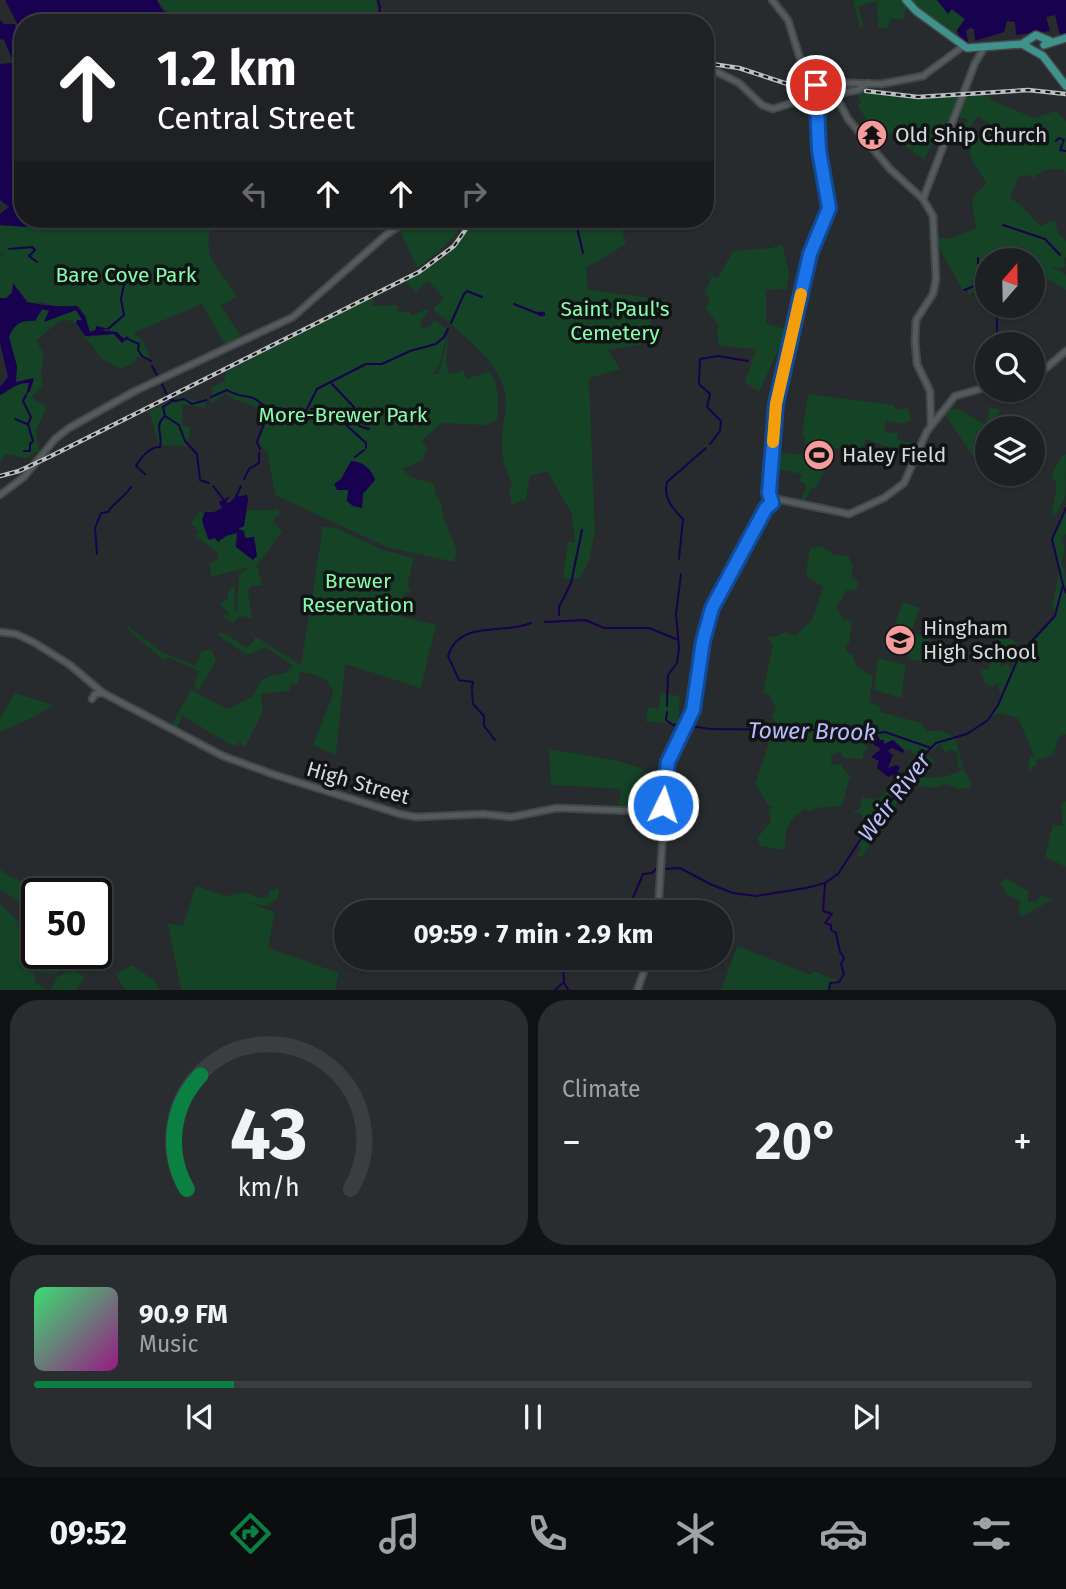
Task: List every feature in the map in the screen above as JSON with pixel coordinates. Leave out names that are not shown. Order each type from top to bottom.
[{"type":"main road","points":[[772,0],[789,20],[803,68],[816,81],[890,83],[925,76],[958,51],[1026,44],[1043,47],[1066,38]]},
{"type":"main road","points":[[906,0],[958,51]]},
{"type":"main road","points":[[1026,44],[1034,36],[1066,86]]},
{"type":"main road","points":[[923,199],[975,63],[984,48]]},
{"type":"main road","points":[[714,70],[739,83],[769,108],[836,96],[861,89],[868,83]]},
{"type":"main road","points":[[659,900],[667,766],[692,716],[709,618],[719,591],[737,566],[771,502],[776,404],[810,254],[829,208],[819,150],[816,81]]},
{"type":"main road","points":[[832,83],[845,115],[898,178],[923,199],[934,220],[936,279],[933,294],[916,320],[915,349],[918,368],[932,387],[931,424]]},
{"type":"main road","points":[[0,495],[24,477],[55,440],[69,428],[141,388],[293,317],[396,228]]},
{"type":"main road","points":[[1045,369],[1066,351]]},
{"type":"main road","points":[[771,502],[846,514],[873,503],[904,484],[931,424],[955,396],[975,389]]},
{"type":"main road","name":"High Street","points":[[0,632],[16,634],[35,643],[70,665],[103,693],[229,759],[404,815],[482,814],[512,817],[562,808],[663,815]]},
{"type":"main road","points":[[92,699],[96,694],[103,693]]},
{"type":"main road","points":[[637,990],[644,970]]},
{"type":"green space","points":[[157,0],[376,0],[379,14],[169,14]]},
{"type":"green space","points":[[853,0],[901,0],[906,7],[903,20],[891,18],[888,28],[878,27],[877,1],[858,6],[863,27],[860,27]]},
{"type":"green space","points":[[909,0],[937,0],[965,20],[953,36]]},
{"type":"green space","points":[[857,92],[910,99],[961,96],[948,131],[939,129],[924,160],[886,131],[878,137],[857,105],[861,103]]},
{"type":"green space","points":[[967,95],[988,96],[991,100],[1034,118],[1056,111],[1066,121],[1066,176],[1065,171],[1052,169],[1033,179],[1029,175],[1018,177],[1010,198],[1022,206],[1040,226],[1055,220],[1058,233],[1066,241],[1066,257],[1063,260],[1066,265],[1061,269],[1051,266],[1066,275],[1066,290],[1046,278],[1045,289],[1045,248],[975,248],[975,294],[972,292],[969,295],[967,289],[964,293],[938,245],[937,238],[952,238],[976,228],[972,203],[974,196],[986,183],[975,168],[963,141],[980,138],[994,127],[978,116],[970,127],[961,129],[960,126],[969,121],[957,116]]},
{"type":"green space","name":"Bare Cove Park","points":[[0,225],[14,228],[211,228],[208,242],[212,260],[237,296],[221,306],[243,340],[227,348],[202,304],[133,333],[143,341],[150,358],[136,357],[135,362],[121,369],[102,359],[73,321],[61,320],[36,340],[44,355],[41,373],[43,385],[32,397],[44,404],[46,409],[36,430],[39,451],[26,458],[6,454],[0,462],[0,395],[24,383],[29,383],[28,391],[33,379],[16,382],[16,366],[9,337],[15,326],[24,321],[33,321],[44,309],[49,311],[44,321],[73,310],[78,312],[82,320],[79,320],[79,326],[87,337],[113,334],[119,340],[131,340],[127,336],[124,339],[118,333],[100,331],[107,329],[99,326],[90,332],[80,307],[74,305],[64,309],[41,302],[29,303],[14,285],[14,291],[6,298],[0,298],[0,256],[6,252],[0,254]]},
{"type":"green space","points":[[399,228],[458,228],[440,251],[417,268]]},
{"type":"green space","name":"Saint Paul's Cemetery","points":[[469,228],[622,228],[626,244],[586,268],[588,290],[667,300],[668,314],[650,316],[656,342],[608,350],[620,369],[589,378],[595,532],[589,560],[580,578],[563,579],[568,542],[575,542],[572,514],[547,471],[530,476],[526,499],[512,505],[509,490],[512,483],[502,453],[506,405],[500,377],[480,351],[433,309],[444,298],[428,281],[416,292],[405,282],[447,255]]},
{"type":"green space","points":[[782,244],[789,273],[787,289],[766,290],[766,324],[791,330],[786,333],[759,392],[745,382],[756,349],[719,346],[719,326],[705,308],[710,299],[705,292],[712,277],[701,270],[718,278],[733,251],[771,248]]},
{"type":"green space","name":"More-Brewer Park","points":[[373,297],[373,306],[397,305],[398,312],[410,312],[412,316],[426,309],[429,312],[422,319],[420,328],[430,327],[434,320],[448,330],[439,366],[432,374],[439,374],[449,331],[446,358],[448,372],[454,374],[463,370],[467,379],[490,371],[497,389],[497,420],[485,425],[442,423],[422,440],[427,449],[423,460],[402,469],[411,477],[434,484],[444,520],[457,550],[454,562],[387,547],[275,495],[268,453],[261,446],[259,449],[257,447],[263,424],[259,411],[226,393],[211,404],[212,387],[224,381],[226,372]]},
{"type":"green space","points":[[808,394],[894,405],[895,410],[908,408],[911,420],[903,424],[886,421],[884,432],[898,433],[897,439],[918,445],[917,449],[900,442],[897,450],[865,439],[863,450],[857,449],[855,454],[835,448],[816,488],[811,488],[804,504],[800,503],[807,485],[799,481],[802,474],[773,468],[774,453],[802,454],[807,444],[804,443],[805,435],[802,435]]},
{"type":"green space","points":[[180,397],[197,401],[205,398],[206,408],[183,404],[182,425],[191,427],[187,446],[159,445],[149,411]]},
{"type":"green space","points":[[990,407],[1000,410],[997,416],[988,416]]},
{"type":"green space","points":[[947,409],[958,409],[975,419],[975,456],[946,416]]},
{"type":"green space","points":[[1063,454],[1066,455],[1065,498],[1054,518],[1052,512],[1057,487],[1052,474]]},
{"type":"green space","points":[[1066,505],[1066,534],[1061,539],[1065,549],[1061,562],[1066,585],[1066,734],[1059,736],[1053,755],[1037,760],[1036,767],[1033,766],[1030,774],[1028,761],[1031,756],[1035,758],[1018,718],[1000,713],[991,716],[1002,692],[999,691],[998,683],[992,687],[985,683],[980,672],[982,669],[988,670],[990,662],[995,659],[1001,661],[1000,667],[1006,664],[1012,668],[1013,665],[1003,659],[998,651],[998,640],[970,626],[949,623],[957,620],[973,621],[1014,640],[1017,648],[1023,650],[1054,617],[1055,609],[1052,607],[1059,571],[1051,538]]},
{"type":"green space","points":[[277,508],[281,516],[277,515],[273,521],[282,532],[257,565],[262,586],[252,585],[248,591],[252,618],[240,616],[233,623],[223,617],[223,613],[230,617],[231,615],[219,604],[227,600],[229,589],[233,588],[234,576],[237,612],[239,575],[249,567],[211,577],[210,564],[218,559],[219,554],[196,536],[199,531],[191,523],[200,511],[204,514],[203,527],[207,539],[237,533],[235,545],[251,559],[256,549],[254,537],[245,538],[244,532],[238,529],[244,524],[247,510]]},
{"type":"green space","name":"Brewer Reservation","points":[[323,527],[333,527],[384,550],[414,558],[407,586],[412,592],[405,593],[399,616],[436,625],[421,688],[345,664],[336,755],[313,745],[333,694],[331,688],[321,677],[306,673],[300,672],[298,684],[292,684],[289,691],[261,694],[263,711],[245,747],[239,742],[236,746],[229,744],[182,715],[178,727],[172,724],[190,692],[188,688],[227,709],[252,697],[261,681],[269,676],[285,673],[293,666],[266,647],[247,655],[216,634],[222,632],[247,648],[255,639],[251,634],[301,665]]},
{"type":"green space","points":[[821,546],[835,555],[848,556],[853,566],[851,576],[858,582],[857,589],[845,591],[843,599],[836,606],[843,619],[852,621],[849,643],[845,646],[847,651],[853,655],[856,666],[873,677],[869,702],[879,706],[881,712],[921,723],[927,731],[941,731],[955,737],[963,767],[958,767],[957,752],[950,749],[945,753],[940,744],[927,754],[934,763],[922,762],[914,776],[938,777],[963,769],[971,780],[971,788],[958,789],[947,784],[934,788],[913,785],[899,799],[894,810],[871,831],[870,845],[862,857],[857,855],[861,850],[858,842],[865,821],[860,813],[852,812],[860,808],[862,797],[878,800],[898,784],[905,775],[910,759],[917,759],[910,749],[904,750],[894,741],[884,744],[877,735],[869,733],[863,742],[868,749],[863,753],[863,759],[844,758],[840,750],[831,757],[831,765],[842,764],[850,776],[842,806],[815,808],[809,812],[805,809],[799,813],[788,826],[785,850],[761,846],[757,838],[771,821],[769,810],[774,807],[769,806],[755,784],[776,722],[771,717],[776,709],[769,694],[763,693],[773,644],[766,637],[785,632],[795,636],[812,620],[823,587],[808,577],[806,572],[810,548]]},
{"type":"green space","points":[[903,602],[920,608],[909,637],[892,631]]},
{"type":"green space","points":[[128,626],[162,652],[195,666],[201,652],[211,649],[216,660],[199,690],[194,687],[199,671],[168,657],[166,660],[160,657],[126,628]]},
{"type":"green space","points":[[913,634],[926,637],[933,643],[935,664],[908,659]]},
{"type":"green space","points":[[878,658],[906,665],[901,698],[874,690]]},
{"type":"green space","points":[[15,693],[53,705],[0,732],[0,718]]},
{"type":"green space","points":[[661,693],[680,696],[678,723],[646,722],[648,707],[658,709]]},
{"type":"green space","points":[[549,749],[619,761],[643,769],[641,783],[661,787],[659,796],[643,793],[640,810],[618,808],[621,789],[551,785]]},
{"type":"green space","points":[[1066,801],[1066,867],[1045,857],[1053,825],[1063,826],[1061,804]]},
{"type":"green space","points":[[0,869],[21,881],[21,906],[13,898],[0,889]]},
{"type":"green space","points":[[1006,878],[1028,891],[1028,902],[1035,902],[1041,896],[1053,899],[1021,917],[1018,910],[1021,902],[1006,894],[1003,887],[998,885]]},
{"type":"green space","points":[[196,886],[226,896],[244,892],[260,898],[269,896],[269,889],[274,891],[279,886],[277,899],[266,906],[247,902],[275,912],[268,948],[339,973],[335,990],[181,990],[168,923],[183,926]]},
{"type":"green space","points":[[0,904],[21,924],[21,969],[61,969],[55,974],[35,972],[35,982],[46,990],[0,990]]},
{"type":"green space","points":[[737,946],[811,975],[814,971],[839,981],[830,983],[829,990],[721,990],[728,970],[733,970],[733,957]]},
{"type":"green space","points":[[132,965],[155,981],[159,990],[125,990],[116,974]]},
{"type":"green space","points":[[71,969],[85,977],[76,990],[51,990],[57,977]]},
{"type":"shaded area","points":[[5,0],[157,0],[162,10],[170,14],[14,14],[14,17]]},
{"type":"shaded area","points":[[937,0],[1066,0],[1066,36],[1060,35],[1055,15],[1046,17],[1050,31],[1016,35],[1015,22],[1007,21],[1004,32],[975,41],[974,29],[970,28],[966,31],[969,46],[962,43],[957,30],[965,19],[952,9],[948,14]]},
{"type":"shaded area","points":[[0,20],[4,24],[14,24],[14,63],[4,40],[0,39]]},
{"type":"shaded area","points":[[14,63],[14,226],[0,225],[0,214],[9,207],[0,200],[0,64]]},
{"type":"shaded area","points":[[13,283],[27,302],[77,306],[85,316],[90,332],[96,330],[96,326],[108,329],[100,330],[117,332],[124,339],[127,336],[132,342],[127,339],[122,343],[114,334],[85,336],[76,323],[77,320],[82,320],[76,310],[44,322],[49,311],[42,309],[35,321],[19,324],[9,337],[17,366],[16,382],[34,378],[30,391],[26,395],[29,383],[25,383],[0,395],[0,387],[8,377],[0,343],[0,298],[6,298],[12,293]]},
{"type":"shaded area","points":[[351,461],[366,466],[375,480],[363,494],[362,508],[347,501],[348,490],[337,490],[334,484],[341,479]]},
{"type":"shaded area","points":[[247,495],[244,526],[238,529],[244,531],[245,538],[254,537],[257,556],[253,560],[236,547],[237,533],[218,542],[215,538],[209,540],[202,520],[205,512],[222,508],[219,502],[230,496],[226,502],[229,503],[235,497]]},
{"type":"shaded area","points":[[877,734],[880,740],[884,740],[884,744],[893,740],[904,750],[903,753],[892,748],[888,751],[893,755],[888,768],[897,765],[900,767],[897,773],[888,777],[877,768],[879,761],[871,757],[881,749],[867,740]]},
{"type":"waterway","points":[[378,0],[379,14]]},
{"type":"waterway","points":[[1056,141],[1059,138],[1064,140],[1060,150],[1066,151]]},
{"type":"waterway","points":[[1003,225],[1045,239],[1060,255]]},
{"type":"waterway","points":[[577,228],[583,253]]},
{"type":"waterway","points":[[9,249],[32,247],[35,250],[29,256],[37,262]]},
{"type":"waterway","points":[[108,329],[124,315],[121,299],[128,265]]},
{"type":"waterway","points":[[964,290],[975,285]]},
{"type":"waterway","points":[[451,323],[467,291],[482,297]]},
{"type":"waterway","points":[[514,304],[539,314]]},
{"type":"waterway","points":[[997,318],[997,331]]},
{"type":"waterway","points":[[211,397],[227,390],[253,398],[268,407],[306,411],[317,389],[366,364],[382,364],[410,351],[436,344],[448,329]]},
{"type":"waterway","points":[[130,340],[139,344],[138,350],[142,356],[151,361]]},
{"type":"waterway","name":"Tower Brook","points":[[710,444],[720,431],[721,421],[707,407],[710,394],[699,384],[700,359],[718,356],[748,361]]},
{"type":"waterway","points":[[152,366],[158,377]]},
{"type":"waterway","points":[[161,382],[167,395]]},
{"type":"waterway","points":[[332,384],[354,407],[353,413]]},
{"type":"waterway","points":[[24,451],[30,451],[33,441],[28,424],[31,417],[23,401],[26,395]]},
{"type":"waterway","points":[[170,399],[184,399],[192,404],[206,400]]},
{"type":"waterway","points":[[172,401],[163,407],[165,416],[179,425],[185,441],[197,454],[200,480],[209,483]]},
{"type":"waterway","points":[[260,449],[257,442],[264,424],[265,406]]},
{"type":"waterway","points":[[311,409],[328,408],[343,421]]},
{"type":"waterway","points":[[354,415],[359,426],[369,429]]},
{"type":"waterway","points":[[145,474],[136,466],[146,453],[160,447],[159,427],[164,417]]},
{"type":"waterway","points":[[15,419],[27,424]]},
{"type":"waterway","points":[[344,423],[366,443],[366,448]]},
{"type":"waterway","name":"Tower Brook","points":[[679,559],[683,519],[667,498],[667,482],[706,448]]},
{"type":"waterway","points":[[355,457],[364,450]]},
{"type":"waterway","points":[[244,479],[249,469],[259,463],[259,453]]},
{"type":"waterway","points":[[213,486],[223,499]]},
{"type":"waterway","points":[[236,497],[241,486]]},
{"type":"waterway","points":[[97,554],[95,528],[101,513],[108,512],[131,487]]},
{"type":"waterway","name":"Weir River","points":[[664,869],[680,868],[733,893],[756,896],[825,883],[838,874],[866,831],[909,779],[927,752],[936,743],[967,734],[988,720],[998,705],[1020,654],[1055,616],[1063,585],[1052,539],[1066,508]]},
{"type":"waterway","points":[[559,615],[559,607],[571,583],[582,530]]},
{"type":"waterway","name":"Tower Brook","points":[[667,706],[668,675],[677,663],[679,648],[676,614],[681,574]]},
{"type":"waterway","name":"Weir River","points":[[1063,585],[1066,593]]},
{"type":"waterway","points":[[545,622],[585,620],[604,628],[649,628],[676,639]]},
{"type":"waterway","points":[[472,688],[473,682],[459,680],[448,656],[454,644],[472,632],[531,623]]},
{"type":"waterway","points":[[472,690],[473,704],[484,716],[484,726],[495,740]]},
{"type":"waterway","name":"Tower Brook","points":[[667,712],[666,720],[673,725],[685,724]]},
{"type":"waterway","name":"Tower Brook","points":[[691,726],[710,729],[826,730],[863,735],[885,732],[931,748]]},
{"type":"waterway","points":[[632,900],[643,874],[652,873],[656,869]]},
{"type":"waterway","points":[[825,884],[823,911],[832,914],[825,923],[831,925],[831,930],[836,933],[844,958],[841,964],[844,974],[839,982],[830,983],[829,990]]},
{"type":"waterway","points":[[555,990],[564,982],[563,970]]},
{"type":"waterway","points":[[564,983],[568,990]]},
{"type":"railway","points":[[714,64],[739,68],[803,89]]},
{"type":"railway","points":[[866,91],[918,97],[1028,90],[1066,94]]},
{"type":"railway","points":[[0,476],[19,471],[49,457],[419,272],[454,246],[467,228]]},
{"type":"slow traffic","points":[[773,442],[776,404],[801,294]]},
{"type":"place","name":"Old Ship Church","points":[[872,135]]},
{"type":"place","name":"Haley Field","points":[[819,455]]},
{"type":"place","name":"Hingham High School","points":[[900,640]]},
{"type":"route","points":[[663,805],[668,762],[689,724],[693,710],[703,641],[712,608],[766,508],[772,503],[769,493],[776,404],[812,246],[829,208],[819,150],[816,85]]}]
